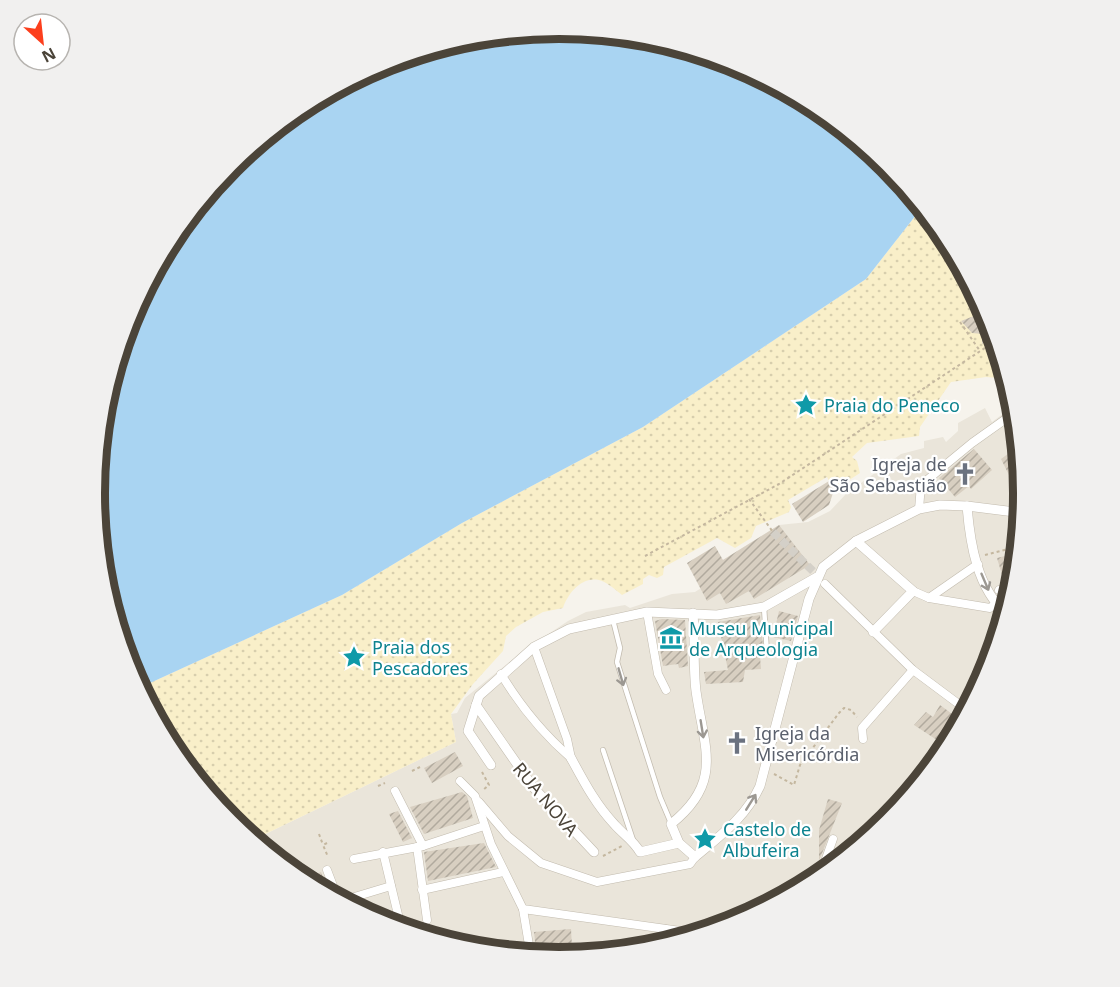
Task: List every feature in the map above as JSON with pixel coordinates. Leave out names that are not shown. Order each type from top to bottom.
[{"type":"street","points":[[919,509],[921,485],[972,443],[1008,417]]},
{"type":"street","points":[[967,506],[970,538],[977,560],[995,604],[1000,608]]},
{"type":"street","points":[[460,781],[475,796],[492,820],[541,862],[597,882],[690,864],[695,857],[739,820],[753,802],[765,770],[809,599],[821,580],[823,567],[856,541],[919,509],[967,506],[1014,512]]},
{"type":"street","points":[[856,541],[913,591],[929,598],[990,608],[995,604]]},
{"type":"street","points":[[929,598],[977,560]]},
{"type":"street","points":[[491,765],[468,731],[479,696],[534,647],[569,629],[647,612],[693,612],[717,615],[764,607],[821,580]]},
{"type":"street","points":[[821,580],[913,670],[962,706]]},
{"type":"street","points":[[999,590],[1004,591]]},
{"type":"street","points":[[873,632],[913,591]]},
{"type":"street","points":[[647,612],[658,674],[666,690]]},
{"type":"street","points":[[693,612],[696,687],[706,773],[691,808],[671,824],[679,843],[695,857]]},
{"type":"street","points":[[534,647],[567,739],[571,758],[592,798],[640,852],[679,843]]},
{"type":"street","points":[[863,739],[862,728],[913,670]]},
{"type":"street","points":[[501,674],[525,712],[546,736],[571,758]]},
{"type":"street","name":"RUA NOVA","points":[[476,705],[533,787],[594,852]]},
{"type":"street","points":[[395,791],[420,847],[422,890],[427,920]]},
{"type":"street","points":[[475,796],[484,826],[503,872],[523,909],[529,947]]},
{"type":"street","points":[[354,859],[420,847],[484,826]]},
{"type":"street","points":[[824,863],[833,839]]},
{"type":"street","points":[[383,852],[399,918]]},
{"type":"street","points":[[327,870],[334,888]]},
{"type":"street","points":[[422,890],[503,872]]},
{"type":"street","points":[[351,897],[391,886]]},
{"type":"street","points":[[523,909],[683,931]]},
{"type":"street","points":[[664,936],[665,929]]},
{"type":"lane","points":[[764,607],[767,654]]},
{"type":"lane","points":[[613,620],[620,648],[617,662],[660,797],[671,824]]},
{"type":"lane","points":[[603,750],[631,842]]},
{"type":"path","points":[[960,322],[980,351]]},
{"type":"path","points":[[645,556],[778,484],[989,345]]},
{"type":"path","points":[[749,499],[773,532]]},
{"type":"path","points":[[977,560],[1011,549]]},
{"type":"path","points":[[765,770],[794,785],[800,765],[844,708],[851,710],[861,722],[862,728]]},
{"type":"path","points":[[475,796],[489,785],[481,773],[491,765]]},
{"type":"path","points":[[412,771],[420,767]]},
{"type":"path","points":[[378,786],[385,783]]},
{"type":"path","points":[[319,834],[325,844],[328,857]]},
{"type":"path","name":"RUA NOVA","points":[[594,852],[600,857],[631,842]]},
{"type":"shaded area","points":[[985,408],[992,422],[1007,411],[1014,464],[1014,523],[1011,553],[999,611],[968,695],[938,746],[902,793],[860,835],[837,854],[787,887],[734,913],[678,933],[590,947],[530,947],[442,933],[386,913],[359,901],[307,871],[261,836],[456,742],[451,714],[457,713],[465,698],[523,651],[568,621],[586,612],[625,605],[630,608],[672,594],[695,592],[706,585],[705,571],[779,525],[808,522],[830,511],[846,494],[901,454],[924,448],[924,441],[943,437],[946,442],[958,431],[958,423]]},
{"type":"sand","points":[[918,213],[954,266],[968,292],[999,377],[951,382],[920,427],[919,436],[867,443],[852,457],[857,461],[860,473],[834,490],[827,477],[788,500],[791,507],[789,512],[756,526],[751,538],[735,548],[717,538],[664,567],[663,575],[657,578],[649,575],[643,579],[643,584],[622,595],[602,581],[589,580],[577,586],[563,608],[543,612],[516,627],[506,636],[503,651],[473,684],[451,714],[456,742],[261,836],[218,793],[199,770],[166,721],[147,684],[342,595],[462,523],[643,427],[866,279]]},
{"type":"water","points":[[530,40],[590,40],[619,43],[678,54],[706,63],[761,86],[787,100],[837,133],[860,152],[918,213],[866,279],[643,427],[462,523],[342,595],[147,684],[121,611],[109,553],[106,523],[106,464],[114,405],[130,347],[152,292],[182,241],[218,194],[260,152],[307,116],[359,86],[442,54]]},
{"type":"building","points":[[975,308],[988,341],[982,344],[982,334],[972,333],[961,321],[974,316]]},
{"type":"building","name":"Igreja de São Sebastião","points":[[974,449],[992,470],[971,489],[969,486],[955,497],[939,478]]},
{"type":"building","points":[[1013,450],[1014,485],[1001,459]]},
{"type":"building","points":[[829,481],[834,490],[829,505],[803,522],[792,504]]},
{"type":"building","points":[[779,525],[810,565],[754,599],[749,591],[726,604],[720,593],[707,601],[687,563],[715,546],[723,560]]},
{"type":"building","points":[[1009,555],[1005,585],[1005,585],[997,558]]},
{"type":"building","points":[[779,611],[798,616],[791,641],[773,637]]},
{"type":"building","points":[[760,615],[764,657],[760,657],[761,669],[745,670],[743,682],[706,684],[704,672],[728,670],[718,622]]},
{"type":"building","name":"Museu Municipal de Arqueologia","points":[[685,620],[688,666],[679,668],[678,664],[663,666],[655,621]]},
{"type":"building","points":[[940,705],[956,717],[940,742],[914,725],[926,712],[933,717]]},
{"type":"building","points":[[455,752],[463,766],[432,783],[424,768]]},
{"type":"building","points":[[462,792],[467,796],[473,818],[424,834],[410,807]]},
{"type":"building","points":[[828,799],[842,803],[819,861],[819,830]]},
{"type":"building","points":[[398,811],[412,838],[403,842],[389,814]]},
{"type":"building","points":[[484,843],[496,867],[428,881],[424,852]]},
{"type":"building","points":[[321,872],[325,882],[314,875]]},
{"type":"building","points":[[571,929],[572,947],[536,947],[534,932]]},
{"type":"tunnel","points":[[773,532],[822,580]]},
{"type":"place","name":"Praia do Peneco","points":[[806,405]]},
{"type":"place","name":"Igreja de São Sebastião","points":[[965,474]]},
{"type":"place","name":"Museu Municipal de Arqueologia","points":[[671,638]]},
{"type":"place","name":"Praia dos Pescadores","points":[[354,657]]},
{"type":"place","name":"Igreja da Misericórdia","points":[[737,743]]},
{"type":"place","name":"Castelo de Albufeira","points":[[705,839]]}]
